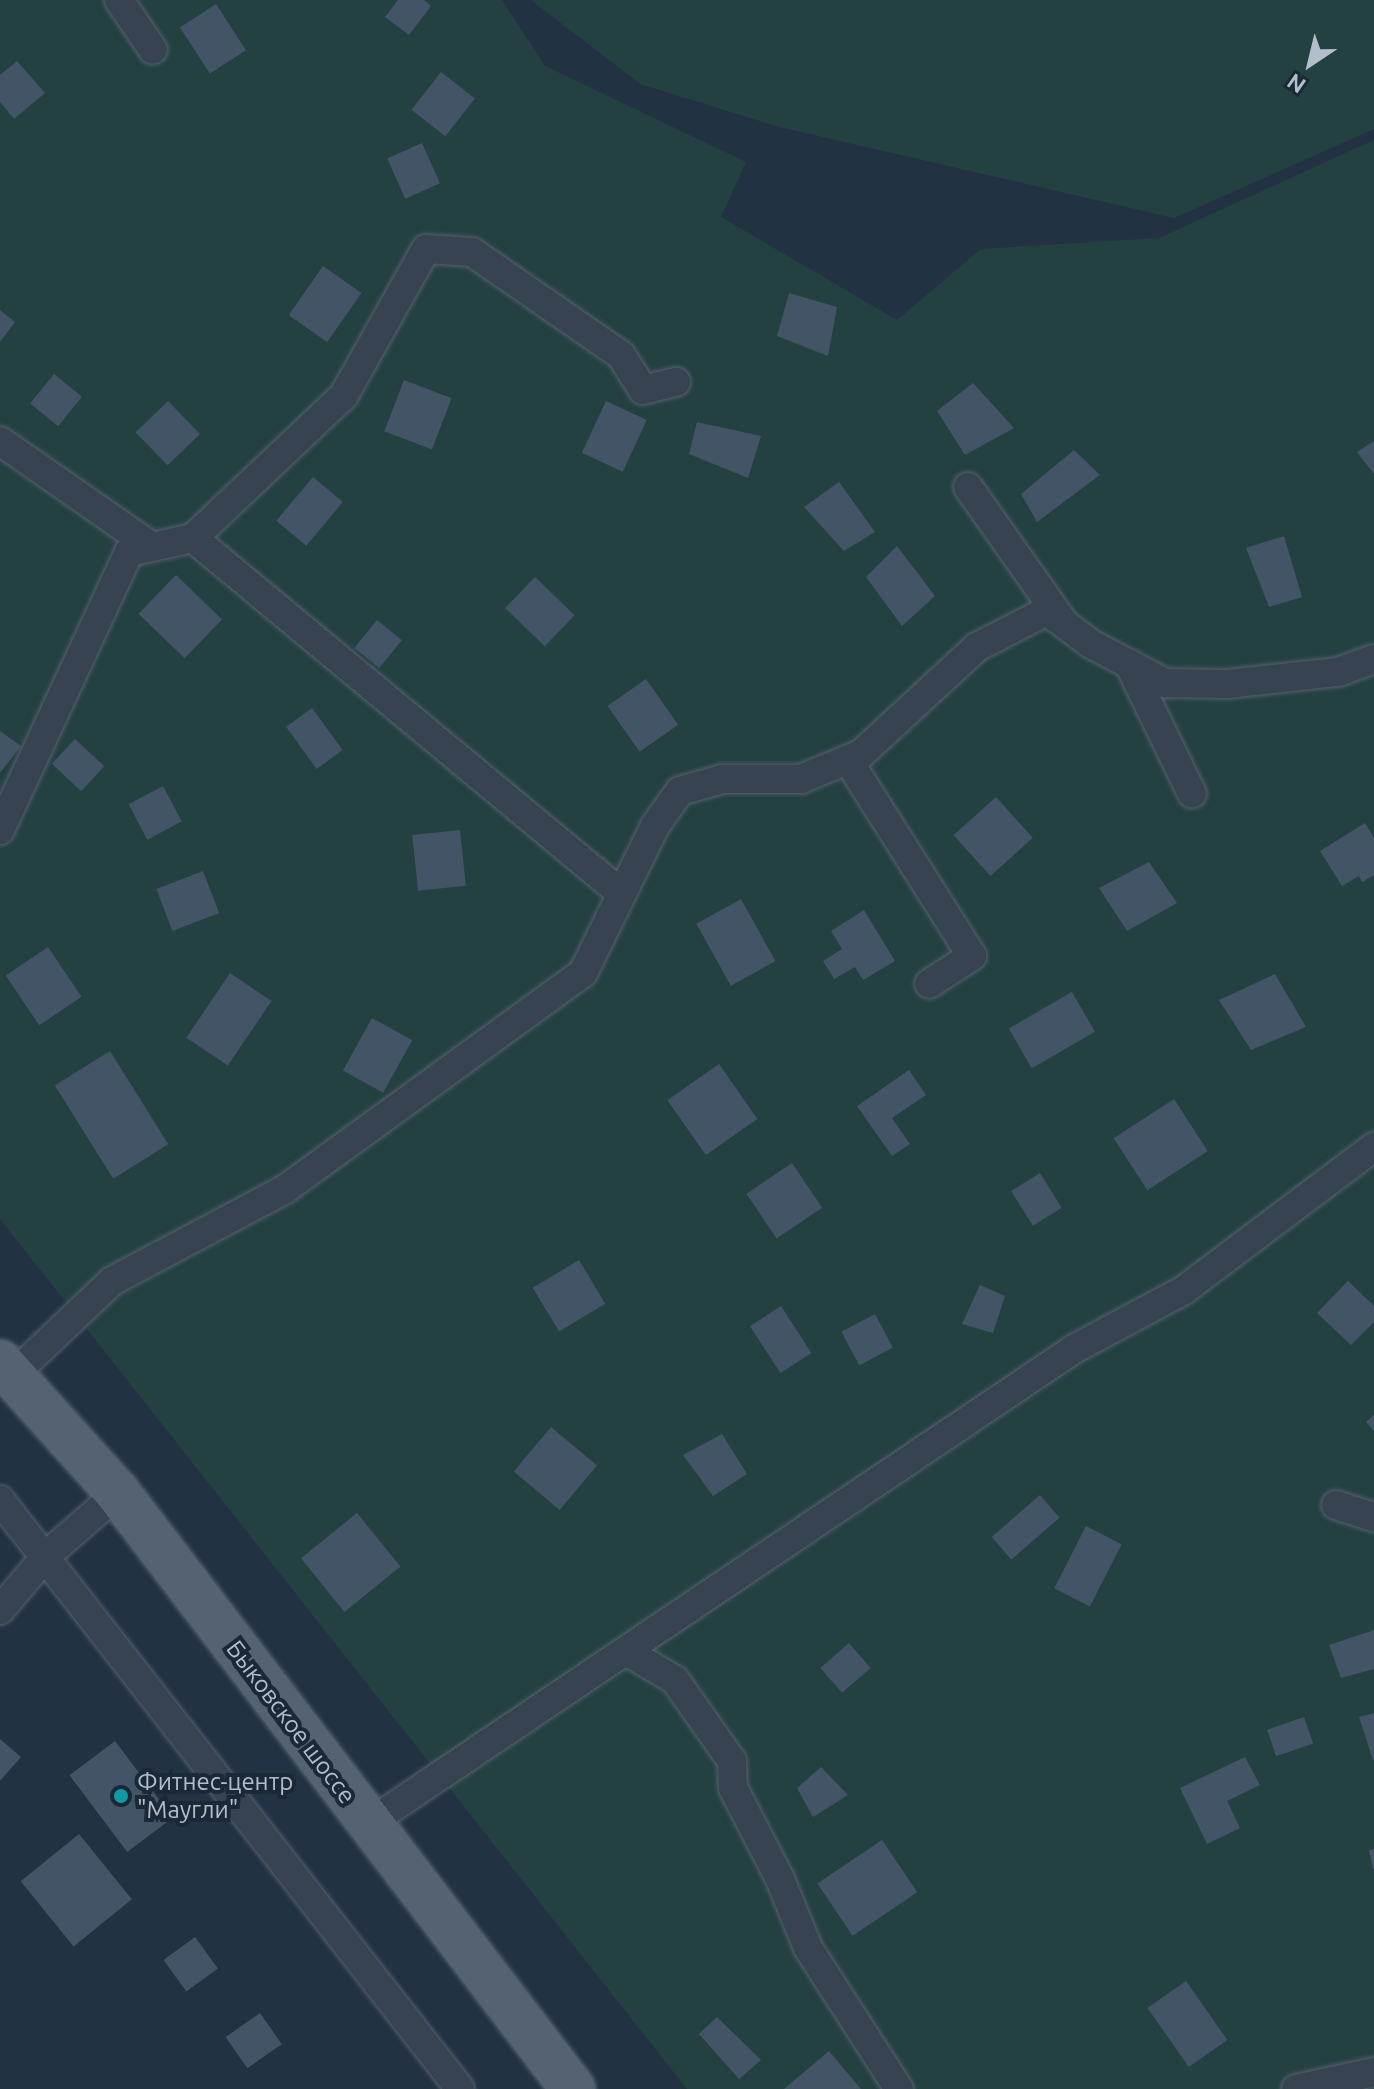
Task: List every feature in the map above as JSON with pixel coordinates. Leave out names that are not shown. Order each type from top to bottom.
[{"type":"main road","name":"Быковское шоссе","points":[[5,1370],[118,1493],[573,2089]]},
{"type":"street","points":[[119,0],[153,50]]},
{"type":"street","points":[[0,830],[129,552],[193,538],[344,395],[426,249],[472,252],[621,355],[643,390],[676,382]]},
{"type":"street","points":[[0,441],[152,547]]},
{"type":"street","points":[[968,487],[1064,624]]},
{"type":"street","points":[[193,538],[622,894]]},
{"type":"street","points":[[5,1370],[112,1281],[284,1190],[583,973],[655,826],[680,791],[722,779],[801,779],[861,754],[977,647],[1047,611],[1129,664],[1165,683],[1227,684],[1338,672],[1374,659]]},
{"type":"street","points":[[1129,664],[1192,794]]},
{"type":"street","points":[[848,760],[972,956],[929,984]]},
{"type":"street","points":[[368,1824],[1074,1349],[1184,1290],[1374,1147]]},
{"type":"street","points":[[0,1610],[47,1555],[118,1493]]},
{"type":"street","points":[[0,1500],[47,1555],[460,2089]]},
{"type":"street","points":[[1336,1505],[1374,1517]]},
{"type":"street","points":[[626,1651],[675,1680],[732,1761],[733,1788],[780,1879],[808,1948],[899,2089]]},
{"type":"street","points":[[1296,2089],[1374,2072]]},
{"type":"green space","points":[[0,0],[502,0],[545,66],[746,162],[721,217],[897,320],[981,249],[1159,238],[1374,140],[1374,2089],[687,2089],[0,1219]]},
{"type":"green space","points":[[531,0],[1374,0],[1374,129],[1174,218],[779,127],[640,84]]},
{"type":"building","points":[[398,0],[424,0],[431,6],[409,35],[385,17]]},
{"type":"building","points":[[216,4],[246,50],[210,74],[180,27]]},
{"type":"building","points":[[17,61],[45,93],[14,119],[0,102],[0,75]]},
{"type":"building","points":[[441,72],[475,98],[445,136],[411,110]]},
{"type":"building","points":[[422,143],[440,183],[405,199],[387,158]]},
{"type":"building","points":[[323,266],[362,293],[327,342],[289,315]]},
{"type":"building","points":[[789,293],[837,307],[828,356],[777,336]]},
{"type":"building","points":[[0,310],[15,322],[0,342]]},
{"type":"building","points":[[54,374],[82,397],[58,426],[30,404]]},
{"type":"building","points":[[404,380],[452,398],[432,450],[384,431]]},
{"type":"building","points":[[973,383],[1014,428],[965,455],[937,411]]},
{"type":"building","points":[[168,401],[200,434],[168,465],[136,432]]},
{"type":"building","points":[[606,401],[647,420],[623,472],[582,453]]},
{"type":"building","points":[[697,422],[761,436],[748,478],[689,454]]},
{"type":"building","points":[[1374,441],[1374,474],[1357,452]]},
{"type":"building","points":[[1074,450],[1100,475],[1037,522],[1021,494]]},
{"type":"building","points":[[313,477],[343,502],[306,546],[276,521]]},
{"type":"building","points":[[839,482],[875,532],[844,551],[804,507]]},
{"type":"building","points":[[1284,536],[1302,597],[1269,607],[1246,548]]},
{"type":"building","points":[[897,546],[935,596],[902,626],[866,577]]},
{"type":"building","points":[[176,575],[222,619],[185,658],[138,614]]},
{"type":"building","points":[[535,577],[575,615],[545,646],[505,608]]},
{"type":"building","points":[[377,620],[402,640],[379,668],[354,648]]},
{"type":"building","points":[[646,679],[678,725],[640,752],[607,706]]},
{"type":"building","points":[[312,708],[343,750],[317,769],[286,727]]},
{"type":"building","points":[[0,731],[21,746],[0,773]]},
{"type":"building","points":[[75,739],[104,766],[81,791],[52,764]]},
{"type":"building","points":[[163,786],[182,821],[147,840],[129,804]]},
{"type":"building","points":[[996,797],[1033,838],[990,876],[954,835]]},
{"type":"building","points":[[1365,823],[1374,838],[1374,875],[1362,882],[1359,876],[1342,886],[1320,851]]},
{"type":"building","points":[[460,830],[466,886],[418,891],[412,835]]},
{"type":"building","points":[[1149,862],[1177,903],[1127,931],[1099,888]]},
{"type":"building","points":[[203,871],[219,913],[172,931],[156,889]]},
{"type":"building","points":[[741,899],[775,961],[731,986],[696,924]]},
{"type":"building","points":[[864,910],[895,961],[863,980],[855,967],[834,979],[823,961],[842,949],[831,931]]},
{"type":"building","points":[[48,947],[82,997],[39,1025],[6,976]]},
{"type":"building","points":[[230,973],[271,1001],[228,1066],[186,1038]]},
{"type":"building","points":[[1275,974],[1306,1027],[1251,1050],[1219,1000]]},
{"type":"building","points":[[1072,992],[1095,1032],[1032,1068],[1009,1028]]},
{"type":"building","points":[[372,1018],[412,1040],[383,1093],[343,1070]]},
{"type":"building","points":[[110,1051],[168,1144],[113,1179],[55,1085]]},
{"type":"building","points":[[719,1064],[757,1119],[706,1155],[667,1100]]},
{"type":"building","points":[[909,1070],[926,1095],[892,1118],[910,1144],[892,1156],[857,1106]]},
{"type":"building","points":[[1174,1099],[1208,1151],[1147,1190],[1114,1138]]},
{"type":"building","points":[[792,1163],[822,1208],[777,1239],[746,1194]]},
{"type":"building","points":[[1040,1173],[1062,1208],[1033,1226],[1011,1191]]},
{"type":"building","points":[[579,1260],[605,1304],[559,1332],[533,1288]]},
{"type":"building","points":[[1348,1281],[1374,1306],[1374,1322],[1351,1345],[1317,1313]]},
{"type":"building","points":[[980,1285],[1005,1296],[993,1333],[962,1324]]},
{"type":"building","points":[[781,1306],[811,1353],[780,1373],[750,1326]]},
{"type":"building","points":[[875,1314],[893,1348],[859,1365],[841,1332]]},
{"type":"building","points":[[1374,1415],[1374,1431],[1366,1422]]},
{"type":"building","points":[[551,1427],[597,1466],[560,1510],[514,1471]]},
{"type":"building","points":[[722,1434],[747,1474],[713,1496],[683,1455]]},
{"type":"building","points":[[1040,1495],[1060,1518],[1011,1560],[992,1537]]},
{"type":"building","points":[[357,1513],[400,1567],[344,1612],[301,1558]]},
{"type":"building","points":[[1086,1526],[1122,1544],[1090,1607],[1054,1588]]},
{"type":"building","points":[[1374,1630],[1374,1669],[1341,1678],[1329,1645]]},
{"type":"building","points":[[849,1643],[871,1668],[842,1693],[820,1668]]},
{"type":"building","points":[[1374,1713],[1374,1760],[1373,1760],[1359,1717]]},
{"type":"building","points":[[1304,1717],[1313,1743],[1276,1756],[1267,1730]]},
{"type":"building","points":[[0,1739],[21,1757],[0,1781]]},
{"type":"building","name":"Фитнес-центр \"Маугли\"","points":[[115,1741],[173,1818],[127,1852],[69,1775]]},
{"type":"building","points":[[1245,1757],[1260,1785],[1227,1801],[1240,1828],[1207,1844],[1180,1788]]},
{"type":"building","points":[[821,1767],[848,1795],[813,1817],[797,1788]]},
{"type":"building","points":[[79,1834],[132,1899],[74,1946],[21,1881]]},
{"type":"building","points":[[882,1840],[917,1892],[853,1936],[817,1884]]},
{"type":"building","points":[[1374,1849],[1374,1869],[1373,1869],[1369,1850]]},
{"type":"building","points":[[195,1937],[218,1969],[186,1991],[163,1960]]},
{"type":"building","points":[[1186,1981],[1227,2040],[1189,2067],[1147,2008]]},
{"type":"building","points":[[260,2013],[282,2044],[247,2068],[226,2037]]},
{"type":"building","points":[[717,2017],[761,2060],[739,2079],[699,2034]]},
{"type":"building","points":[[829,2051],[861,2089],[784,2089]]},
{"type":"place","name":"Фитнес-центр \"Маугли\"","points":[[121,1796]]}]
